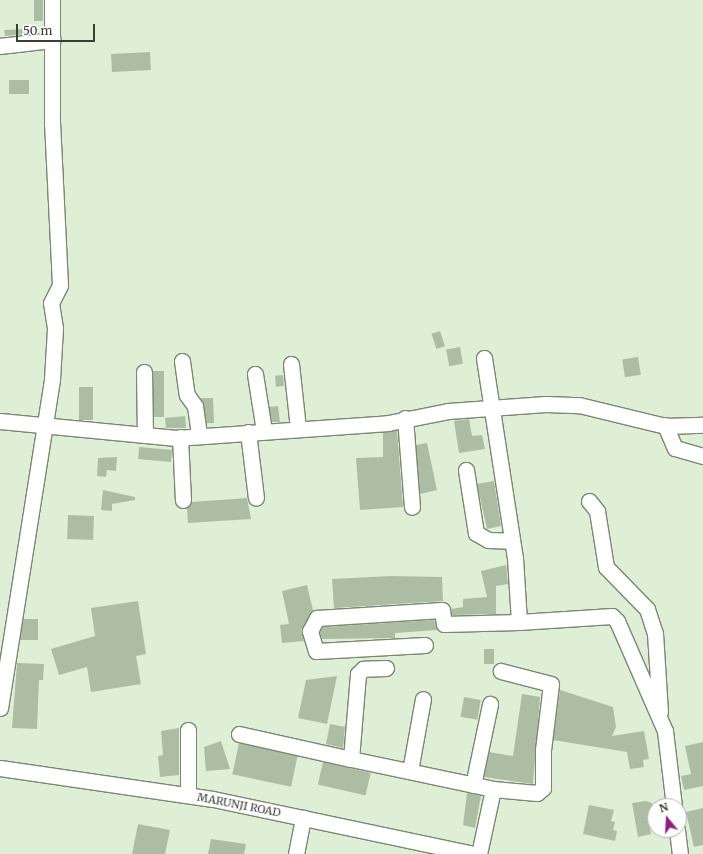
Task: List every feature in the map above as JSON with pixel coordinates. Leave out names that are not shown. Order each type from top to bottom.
[{"type":"street","points":[[0,708],[42,423],[52,379],[55,328],[51,303],[60,285],[52,124],[52,0]]},
{"type":"street","points":[[0,46],[53,40]]},
{"type":"street","points":[[484,358],[493,407],[520,594],[519,622]]},
{"type":"street","points":[[182,361],[187,395],[195,406],[199,436]]},
{"type":"street","points":[[291,364],[298,428]]},
{"type":"street","points":[[144,372],[145,433]]},
{"type":"street","points":[[255,374],[264,431]]},
{"type":"street","points":[[0,421],[42,423],[180,438],[298,428],[388,423],[405,418],[493,407],[579,405],[665,425],[703,425]]},
{"type":"street","points":[[405,418],[412,507]]},
{"type":"street","points":[[665,425],[674,448],[703,456]]},
{"type":"street","points":[[248,432],[256,498]]},
{"type":"street","points":[[180,438],[183,500]]},
{"type":"street","points":[[466,470],[476,533],[488,540],[512,541]]},
{"type":"street","points":[[589,501],[597,511],[606,567],[647,609],[655,633],[661,720],[673,798]]},
{"type":"street","points":[[425,645],[316,651],[310,631],[317,618],[442,610],[444,624],[519,622],[612,616],[661,720]]},
{"type":"street","points":[[350,759],[358,674],[363,669],[386,668]]},
{"type":"street","points":[[239,734],[493,789],[541,792],[552,690],[551,684],[501,672]]},
{"type":"street","points":[[410,771],[422,699]]},
{"type":"street","points":[[473,785],[490,704]]},
{"type":"street","points":[[188,730],[188,795]]},
{"type":"street","name":"MARUNJI ROAD","points":[[0,768],[188,795],[475,854]]},
{"type":"street","points":[[479,854],[493,789]]},
{"type":"street","points":[[296,854],[303,818]]},
{"type":"street","points":[[678,838],[680,854]]},
{"type":"building","points":[[34,0],[43,0],[43,21],[34,21]]},
{"type":"building","points":[[25,29],[26,34],[5,36],[4,30]]},
{"type":"building","points":[[150,52],[151,70],[112,72],[111,54]]},
{"type":"building","points":[[9,80],[29,80],[29,94],[9,94]]},
{"type":"building","points":[[440,331],[445,346],[436,349],[431,334]]},
{"type":"building","points":[[460,347],[463,364],[449,366],[446,349]]},
{"type":"building","points":[[638,357],[641,375],[625,377],[622,360]]},
{"type":"building","points":[[153,371],[164,371],[164,417],[153,417]]},
{"type":"building","points":[[283,375],[284,386],[276,387],[275,376]]},
{"type":"building","points":[[79,387],[93,387],[93,420],[79,420]]},
{"type":"building","points":[[201,398],[213,398],[214,423],[206,423]]},
{"type":"building","points":[[278,406],[280,422],[272,422],[269,407]]},
{"type":"building","points":[[185,416],[186,428],[166,428],[165,418]]},
{"type":"building","points":[[469,419],[472,436],[482,435],[485,449],[459,453],[454,421]]},
{"type":"building","points":[[397,430],[403,507],[360,510],[356,458],[383,457],[383,432]]},
{"type":"building","points":[[427,443],[437,490],[420,494],[416,445]]},
{"type":"building","points":[[139,447],[172,450],[171,462],[138,459]]},
{"type":"building","points":[[117,457],[116,471],[107,470],[106,477],[97,476],[98,458]]},
{"type":"building","points":[[494,481],[501,526],[487,529],[477,484]]},
{"type":"building","points":[[103,490],[135,497],[135,500],[112,504],[112,511],[101,510]]},
{"type":"building","points":[[247,498],[251,519],[188,523],[187,508],[192,502]]},
{"type":"building","points":[[68,515],[94,516],[93,540],[67,539]]},
{"type":"building","points":[[506,565],[508,584],[496,586],[496,614],[452,615],[451,609],[463,607],[463,599],[487,597],[481,571]]},
{"type":"building","points":[[391,576],[442,577],[443,601],[334,608],[332,579]]},
{"type":"building","points":[[307,585],[313,610],[301,630],[304,641],[282,643],[280,625],[289,624],[282,591]]},
{"type":"building","points":[[138,601],[146,654],[136,656],[141,684],[91,692],[87,667],[59,675],[51,649],[95,636],[91,608]]},
{"type":"building","points":[[23,619],[38,619],[38,640],[20,640]]},
{"type":"building","points":[[434,620],[437,630],[395,633],[395,638],[322,639],[320,632],[323,627]]},
{"type":"building","points":[[484,649],[494,649],[494,664],[484,664]]},
{"type":"building","points":[[17,663],[44,664],[43,680],[39,680],[37,729],[12,728]]},
{"type":"building","points":[[337,676],[327,724],[298,718],[306,680]]},
{"type":"building","points":[[560,690],[613,707],[616,727],[612,736],[644,731],[649,759],[643,760],[644,767],[630,769],[627,752],[553,740]]},
{"type":"building","points":[[522,694],[540,697],[533,784],[484,777],[489,752],[513,756]]},
{"type":"building","points":[[464,697],[481,700],[477,720],[461,717]]},
{"type":"building","points":[[330,724],[345,727],[343,748],[326,744]]},
{"type":"building","points":[[179,728],[179,775],[160,777],[158,756],[163,755],[161,731]]},
{"type":"building","points":[[221,741],[230,769],[206,771],[204,747]]},
{"type":"building","points":[[703,742],[703,786],[684,790],[681,776],[691,774],[685,746]]},
{"type":"building","points":[[239,743],[298,755],[291,787],[232,774]]},
{"type":"building","points":[[323,762],[371,773],[366,795],[318,784]]},
{"type":"building","points":[[467,793],[481,796],[475,828],[463,825]]},
{"type":"building","points":[[647,801],[647,835],[638,837],[632,803]]},
{"type":"building","points":[[589,805],[614,810],[611,821],[615,822],[613,830],[617,831],[615,841],[583,834]]},
{"type":"building","points":[[703,808],[703,845],[694,847],[687,812]]},
{"type":"building","points":[[138,824],[170,830],[165,854],[132,854]]},
{"type":"building","points":[[211,839],[246,844],[244,854],[208,854]]}]
